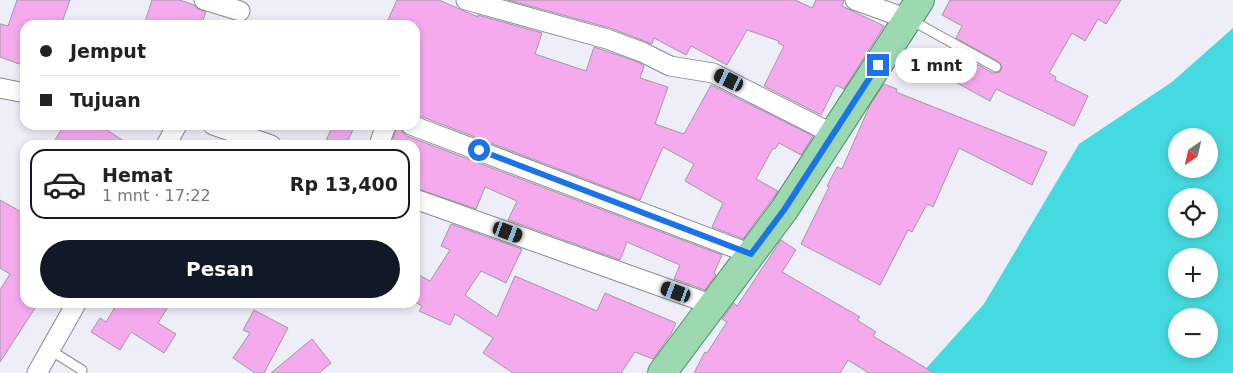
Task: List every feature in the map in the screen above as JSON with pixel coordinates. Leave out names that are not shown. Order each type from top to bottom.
[{"type":"main road","points":[[662,373],[784,210],[914,9]]},
{"type":"street","points":[[204,0],[239,12]]},
{"type":"street","points":[[466,0],[607,39],[642,52],[670,66],[713,72],[833,134]]},
{"type":"street","points":[[856,0],[914,9]]},
{"type":"street","points":[[0,88],[20,92]]},
{"type":"street","points":[[420,129],[751,254]]},
{"type":"street","points":[[228,130],[256,140]]},
{"type":"street","points":[[420,201],[713,305]]},
{"type":"street","points":[[37,373],[74,308]]},
{"type":"lane","points":[[914,9],[996,67]]},
{"type":"lane","points":[[50,350],[82,370]]},
{"type":"water","points":[[1233,28],[1233,373],[922,373],[984,304],[1079,144],[1172,82]]},
{"type":"building","points":[[17,0],[70,0],[63,20],[20,20],[20,64],[0,57],[0,24],[8,26]]},
{"type":"building","points":[[152,0],[180,0],[206,12],[203,20],[146,20]]},
{"type":"building","points":[[397,0],[439,0],[478,17],[478,15],[542,33],[535,54],[586,71],[594,47],[638,62],[644,66],[640,78],[668,87],[655,124],[684,134],[711,85],[813,136],[801,155],[779,143],[775,149],[773,148],[756,179],[778,191],[743,239],[712,227],[723,203],[685,181],[694,164],[663,147],[640,200],[420,116],[420,20],[388,20]]},
{"type":"building","points":[[508,0],[795,0],[812,8],[816,0],[844,0],[842,6],[884,26],[844,89],[836,85],[821,115],[764,86],[784,46],[778,43],[779,41],[747,30],[727,65],[691,46],[686,55],[654,38],[652,44],[610,28]]},
{"type":"building","points":[[950,0],[1121,0],[1106,24],[1098,19],[1085,41],[1072,33],[1049,73],[1056,77],[1055,80],[1088,96],[1074,126],[996,89],[990,101],[937,72],[950,49],[993,73],[1000,72],[1002,67],[999,62],[956,38],[962,26],[942,15]]},
{"type":"building","points":[[884,84],[897,89],[896,92],[1047,152],[1032,185],[959,148],[933,207],[927,204],[912,232],[908,230],[880,285],[801,244],[829,187],[827,186],[837,167],[842,169],[870,105]]},
{"type":"building","points":[[61,130],[107,130],[122,140],[55,140]]},
{"type":"building","points":[[331,130],[353,130],[348,140],[326,140]]},
{"type":"building","points":[[396,130],[401,130],[407,136],[418,140],[393,140]]},
{"type":"building","points":[[420,141],[722,255],[714,273],[716,275],[705,290],[674,279],[680,265],[627,242],[620,260],[508,220],[517,201],[485,187],[476,209],[420,190]]},
{"type":"building","points":[[0,200],[20,211],[20,308],[35,308],[0,362],[0,290],[10,274],[0,268]]},
{"type":"building","points":[[451,224],[522,249],[506,283],[481,271],[465,295],[497,317],[515,276],[597,311],[605,293],[676,323],[671,334],[653,359],[635,352],[621,373],[513,373],[483,353],[493,338],[455,314],[450,325],[419,311],[422,306],[420,305],[420,276],[430,281],[450,250],[441,246]]},
{"type":"building","points":[[781,240],[796,250],[782,272],[860,317],[857,320],[876,332],[873,336],[934,373],[869,373],[848,360],[840,373],[694,373],[705,352],[707,353],[727,322],[722,319],[734,303],[737,306]]},
{"type":"building","points":[[114,308],[167,308],[158,323],[176,334],[164,353],[131,332],[120,350],[91,332],[100,318],[106,322]]},
{"type":"building","points":[[254,310],[288,328],[264,373],[255,373],[233,358],[250,333],[243,330]]},
{"type":"building","points":[[312,339],[331,363],[319,373],[271,373]]},
{"type":"route","points":[[479,150],[751,254],[784,210],[878,65]]}]
